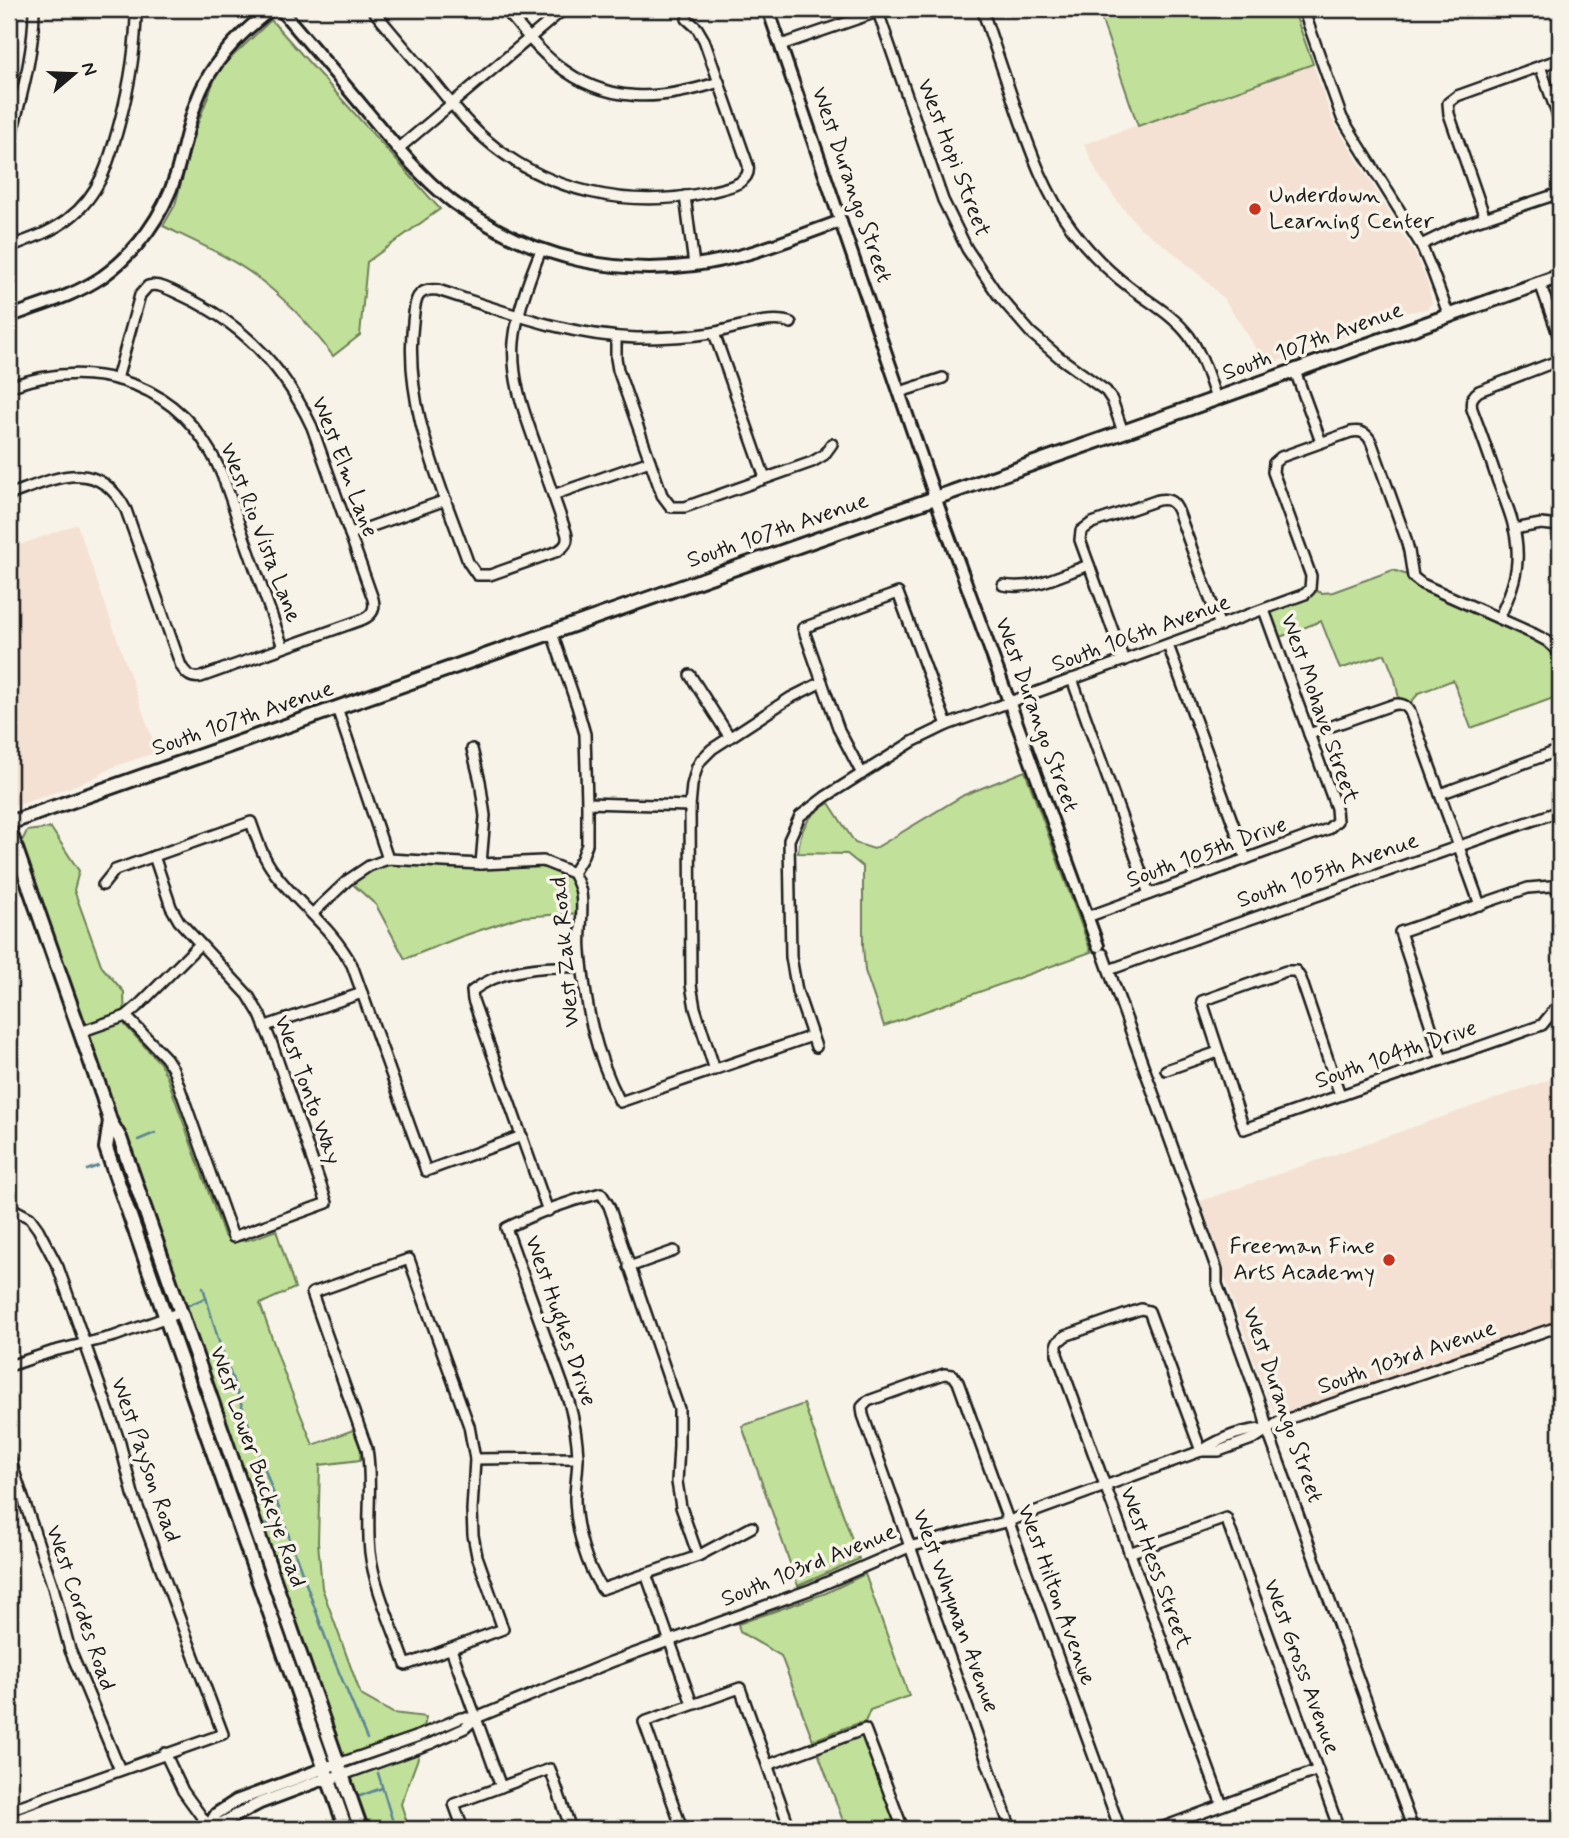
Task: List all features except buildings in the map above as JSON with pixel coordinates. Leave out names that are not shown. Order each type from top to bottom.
[{"type":"main road","name":"South 107th Avenue","points":[[9,823],[1123,432],[1560,275]]},
{"type":"main road","name":"West Lower Buckeye Road","points":[[9,829],[110,1121],[120,1139],[181,1312],[333,1772],[346,1829]]},
{"type":"main road","name":"West Lower Buckeye Road","points":[[110,1121],[106,1148],[333,1772],[361,1829]]},
{"type":"street","points":[[9,145],[32,48],[34,9]]},
{"type":"street","points":[[9,228],[12,246],[53,229],[83,205],[102,180],[116,140],[132,71],[136,9]]},
{"type":"street","points":[[9,317],[92,283],[137,245],[155,221],[171,189],[192,114],[206,81],[222,55],[237,38],[271,9]]},
{"type":"street","points":[[280,9],[398,149],[450,200],[500,232],[541,250],[604,265],[649,269],[694,265],[748,253],[841,221]]},
{"type":"street","points":[[372,9],[452,104],[476,130],[505,154],[562,184],[625,198],[650,199],[685,197],[719,190],[738,184],[747,176],[748,165],[702,34],[687,19]]},
{"type":"street","points":[[505,9],[543,52],[564,70],[582,81],[610,91],[641,97],[663,96],[685,93],[719,82]]},
{"type":"street","points":[[398,149],[564,9]]},
{"type":"street","name":"West Durango Street","points":[[768,9],[936,498],[1217,1270],[1217,1284],[1264,1412],[1266,1429],[1413,1829]]},
{"type":"street","points":[[982,9],[1035,164],[1060,213],[1105,267],[1131,289],[1163,310],[1183,329],[1199,353],[1216,399]]},
{"type":"street","points":[[1303,9],[1342,118],[1421,245],[1449,316]]},
{"type":"street","points":[[781,46],[880,10]]},
{"type":"street","name":"West Hopi Street","points":[[880,10],[943,200],[967,249],[990,285],[1023,325],[1059,357],[1110,395],[1123,432]]},
{"type":"street","points":[[1485,218],[1449,114],[1448,103],[1457,96],[1560,59]]},
{"type":"street","points":[[1540,66],[1560,122]]},
{"type":"street","points":[[9,94],[21,97]]},
{"type":"street","points":[[1421,245],[1449,230],[1560,193]]},
{"type":"street","points":[[685,197],[694,265]]},
{"type":"street","points":[[541,250],[519,316],[513,352],[516,383],[566,532],[567,544],[558,551],[490,575],[477,575],[468,562],[446,500],[422,429],[413,388],[412,325],[416,299],[421,292],[438,290],[519,316],[566,329],[616,337],[668,338],[714,333],[769,320],[791,323]]},
{"type":"street","points":[[1540,283],[1560,340]]},
{"type":"street","name":"West Elm Lane","points":[[117,379],[140,295],[148,286],[156,285],[215,313],[246,337],[274,365],[295,394],[312,427],[374,608],[372,613],[361,621],[283,648]]},
{"type":"street","points":[[714,333],[765,478]]},
{"type":"street","points":[[616,337],[618,370],[662,495],[671,507],[685,506],[812,462],[824,455],[832,444]]},
{"type":"street","points":[[1499,618],[1516,573],[1514,529],[1472,410],[1472,396],[1483,389],[1560,360]]},
{"type":"street","points":[[1295,371],[1321,442],[1355,431],[1364,433],[1372,444],[1405,536],[1413,577],[1422,584],[1541,637],[1560,653]]},
{"type":"street","name":"West Rio Vista Lane","points":[[9,387],[53,374],[88,374],[117,379],[145,390],[173,408],[191,425],[210,450],[223,479],[283,648]]},
{"type":"street","points":[[900,392],[943,378]]},
{"type":"street","name":"South 106th Avenue","points":[[812,1036],[797,991],[791,957],[789,840],[800,816],[912,742],[947,725],[1302,596],[1310,589],[1311,576],[1274,477],[1274,463],[1285,455],[1321,442]]},
{"type":"street","points":[[553,495],[650,461]]},
{"type":"street","points":[[9,495],[71,475],[88,476],[110,487],[126,510],[181,666],[189,676],[201,677],[283,648]]},
{"type":"street","points":[[350,534],[446,500]]},
{"type":"street","points":[[1124,661],[1081,544],[1081,531],[1092,523],[1158,500],[1170,501],[1178,511],[1220,626]]},
{"type":"street","points":[[1514,529],[1541,524],[1560,526]]},
{"type":"street","points":[[1003,586],[1036,584],[1089,565]]},
{"type":"street","points":[[862,774],[844,741],[803,628],[898,593],[947,725]]},
{"type":"street","name":"West Mohave Street","points":[[1264,610],[1336,808],[1337,821]]},
{"type":"street","name":"West Zak Road","points":[[552,633],[585,734],[586,844],[573,873],[581,891],[580,939],[589,1017],[606,1074],[620,1102],[715,1070]]},
{"type":"street","points":[[1168,645],[1246,859]]},
{"type":"street","points":[[691,675],[729,736]]},
{"type":"street","points":[[1072,680],[1149,894]]},
{"type":"street","points":[[816,1047],[812,1036],[715,1070],[695,1008],[691,985],[690,806],[697,766],[706,754],[729,736],[790,698],[822,682]]},
{"type":"street","points":[[1309,734],[1392,705],[1404,705],[1411,714],[1480,905]]},
{"type":"street","points":[[337,708],[387,859]]},
{"type":"street","points":[[472,749],[485,816],[481,864]]},
{"type":"street","points":[[1440,794],[1560,750]]},
{"type":"street","points":[[587,803],[690,806]]},
{"type":"street","name":"South 105th Avenue","points":[[1109,970],[1560,811]]},
{"type":"street","name":"South 105th Drive","points":[[1087,917],[1328,829],[1337,821]]},
{"type":"street","points":[[103,885],[115,870],[251,822],[273,872],[345,951],[426,1171],[522,1136]]},
{"type":"street","name":"West Tonto Way","points":[[126,1016],[173,1069],[233,1237],[327,1203],[266,1026],[248,995],[179,921],[171,907],[153,856]]},
{"type":"street","points":[[313,914],[348,880],[369,866],[387,859],[481,864],[543,861],[573,873]]},
{"type":"street","points":[[1442,1059],[1399,932],[1528,888],[1551,886],[1560,889]]},
{"type":"street","points":[[80,1032],[126,1016],[200,944]]},
{"type":"street","name":"West Hughes Drive","points":[[582,967],[536,968],[483,983],[472,991],[548,1211],[506,1228],[575,1421],[578,1458],[575,1500],[577,1525],[602,1589],[646,1574]]},
{"type":"street","points":[[1166,1070],[1218,1052],[1202,1001],[1286,971],[1296,971],[1340,1095]]},
{"type":"street","points":[[266,1026],[362,993]]},
{"type":"street","name":"South 104th Drive","points":[[1218,1052],[1244,1129],[1542,1025],[1555,1009]]},
{"type":"street","points":[[548,1211],[601,1193],[609,1206],[678,1409],[677,1482],[681,1507],[698,1556]]},
{"type":"street","name":"West Payson Road","points":[[15,1209],[30,1218],[58,1267],[120,1443],[133,1494],[223,1734],[165,1754]]},
{"type":"street","points":[[629,1267],[674,1251]]},
{"type":"street","points":[[409,1259],[469,1426],[475,1459],[472,1535],[503,1629],[406,1665],[372,1566],[367,1449],[312,1293],[409,1259]]},
{"type":"street","name":"West Hess Street","points":[[1201,1451],[1149,1311],[1142,1309],[1065,1336],[1057,1343],[1057,1354],[1222,1805]]},
{"type":"street","points":[[9,1366],[115,1336],[181,1312]]},
{"type":"street","name":"South 103rd Avenue","points":[[333,1772],[461,1718],[476,1718],[611,1662],[813,1589],[909,1547],[1009,1521],[1201,1451],[1216,1441],[1251,1429],[1266,1429],[1279,1422],[1560,1326]]},
{"type":"street","name":"West Whyman Avenue","points":[[953,1375],[944,1374],[868,1401],[862,1407],[863,1415],[1011,1829]]},
{"type":"street","name":"West Hilton Avenue","points":[[953,1375],[958,1382],[1120,1829]]},
{"type":"street","name":"West Cordes Road","points":[[9,1456],[53,1587],[70,1650],[120,1770]]},
{"type":"street","points":[[475,1459],[578,1458]]},
{"type":"street","name":"West Gross Avenue","points":[[1129,1553],[1226,1518],[1339,1829]]},
{"type":"street","points":[[692,1704],[646,1574],[698,1556],[752,1527]]},
{"type":"street","points":[[451,1648],[501,1787]]},
{"type":"street","points":[[682,1829],[644,1722],[740,1688],[790,1829]]},
{"type":"street","points":[[768,1765],[865,1729],[903,1829]]},
{"type":"street","points":[[9,1810],[165,1754],[183,1791],[208,1828],[333,1772]]},
{"type":"street","points":[[463,1829],[454,1804],[550,1769],[572,1829]]},
{"type":"street","points":[[1158,1829],[1318,1770]]},
{"type":"shaded area","name":"Underdown Learning Center","points":[[1313,64],[1332,119],[1414,252],[1428,284],[1432,303],[1427,309],[1397,314],[1345,337],[1264,366],[1251,340],[1223,298],[1173,252],[1140,228],[1097,173],[1084,144]]},
{"type":"shaded area","points":[[77,524],[157,752],[113,767],[90,780],[18,805],[11,804],[9,549]]},
{"type":"shaded area","name":"Freeman Fine Arts Academy","points":[[1560,1076],[1560,1319],[1287,1414],[1274,1412],[1198,1202]]},
{"type":"green space","points":[[1098,9],[1293,9],[1313,64],[1138,126]]},
{"type":"green space","points":[[271,20],[440,209],[367,262],[360,335],[333,356],[296,312],[254,275],[163,226],[175,205],[195,131],[218,70]]},
{"type":"green space","points":[[1393,570],[1534,634],[1560,653],[1560,708],[1556,697],[1471,728],[1453,680],[1419,693],[1407,707],[1400,704],[1395,679],[1385,654],[1340,669],[1321,621],[1275,639],[1264,610],[1310,589],[1322,593],[1333,592]]},
{"type":"green space","points":[[1025,771],[1091,952],[884,1026],[865,971],[863,867],[847,854],[798,853],[806,823],[815,812],[829,803],[855,843],[874,849],[964,795]]},
{"type":"green space","points":[[51,828],[79,871],[74,890],[102,967],[124,992],[125,1025],[160,1063],[167,1077],[224,1235],[236,1241],[243,1241],[276,1230],[295,1288],[260,1304],[313,1445],[353,1430],[361,1450],[360,1460],[320,1465],[318,1542],[322,1588],[361,1695],[393,1713],[426,1717],[418,1758],[401,1804],[409,1829],[370,1829],[311,1668],[21,843],[27,831]]},
{"type":"green space","points":[[388,859],[543,861],[573,873],[581,913],[519,917],[405,959],[376,905],[348,880]]},
{"type":"green space","points":[[804,1404],[859,1559],[798,1586],[742,1426]]},
{"type":"green space","points":[[865,1574],[909,1696],[870,1710],[865,1722],[813,1740],[781,1656],[740,1632],[738,1624],[826,1593]]},
{"type":"green space","points":[[865,1729],[903,1829],[846,1829],[816,1747]]},
{"type":"waterway","points":[[138,1140],[155,1133]]},
{"type":"waterway","points":[[87,1170],[98,1166]]},
{"type":"waterway","points":[[203,1287],[219,1342],[331,1653],[367,1739]]},
{"type":"waterway","points":[[186,1306],[206,1298]]},
{"type":"waterway","points":[[264,1525],[282,1519]]},
{"type":"waterway","points":[[378,1773],[395,1829]]},
{"type":"waterway","points":[[360,1796],[382,1788]]},
{"type":"place","name":"Underdown Learning Center","points":[[1255,209]]},
{"type":"place","name":"Freeman Fine Arts Academy","points":[[1389,1260]]}]
